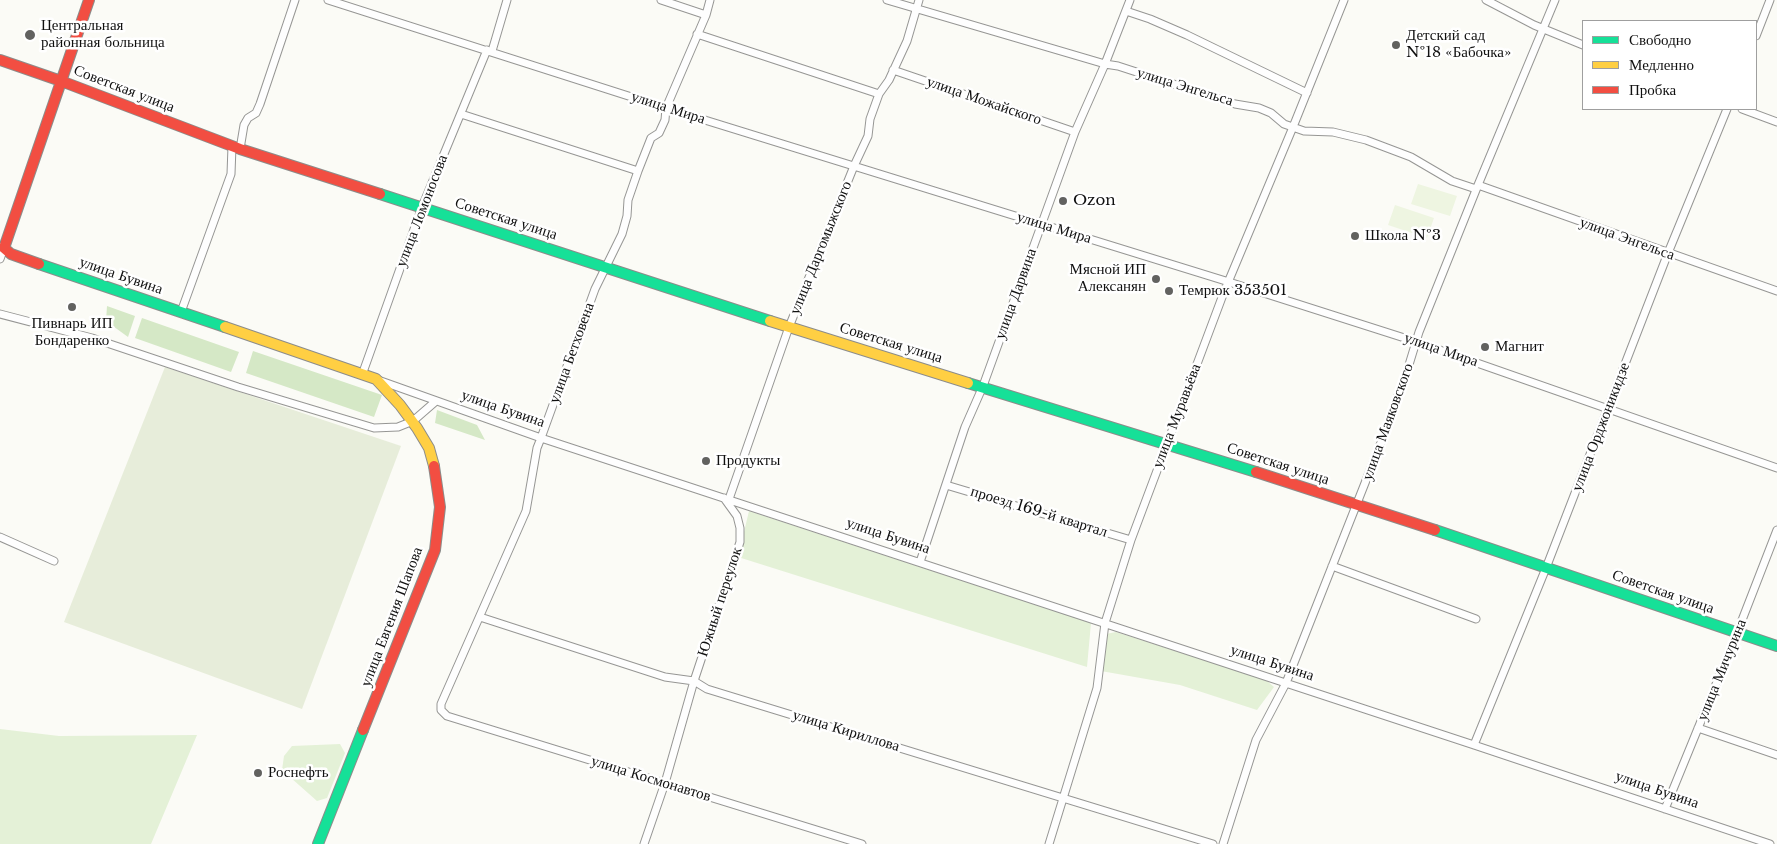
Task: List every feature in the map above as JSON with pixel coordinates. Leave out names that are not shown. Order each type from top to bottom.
[{"type":"street","points":[[0,259],[2,247],[89,0]]},
{"type":"street","points":[[182,312],[231,174],[236,148],[248,118],[256,113],[260,104],[295,0]]},
{"type":"street","name":"улица Мира","points":[[328,0],[666,108],[1229,282],[1416,342],[1777,468]]},
{"type":"street","name":"улица Ломоносова","points":[[362,375],[422,207],[489,51],[508,0]]},
{"type":"street","points":[[661,0],[706,15]]},
{"type":"street","name":"улица Бетховена","points":[[441,710],[441,704],[526,511],[537,448],[595,289],[622,234],[627,216],[628,200],[638,171],[651,138],[659,133],[666,108],[706,15],[710,0]]},
{"type":"street","name":"улица Энгельса","points":[[887,0],[916,10],[1105,64],[1118,66],[1235,104],[1259,108],[1271,113],[1284,124],[1304,131],[1333,132],[1366,140],[1411,157],[1452,181],[1477,187],[1777,291]]},
{"type":"street","name":"улица Даргомыжского","points":[[727,498],[789,327],[868,136],[870,119],[879,94],[889,80],[907,41],[919,0]]},
{"type":"street","name":"улица Дарвина","points":[[920,562],[965,427],[983,386],[1075,132],[1105,64],[1130,0]]},
{"type":"street","name":"улица Муравьёва","points":[[1048,844],[1097,688],[1105,623],[1132,540],[1166,444],[1229,282],[1344,0]]},
{"type":"street","points":[[1486,0],[1544,30],[1582,46]]},
{"type":"street","name":"улица Маяковского","points":[[1223,844],[1256,740],[1286,683],[1380,445],[1416,342],[1477,187],[1555,0]]},
{"type":"street","points":[[1757,33],[1770,0]]},
{"type":"street","points":[[1126,11],[1187,35],[1307,93]]},
{"type":"street","points":[[697,34],[879,94]]},
{"type":"street","name":"Советская улица","points":[[0,60],[61,81],[236,148],[789,327],[1357,504],[1777,646]]},
{"type":"street","name":"улица Можайского","points":[[893,70],[1075,132]]},
{"type":"street","name":"улица Орджоникидзе","points":[[1474,745],[1546,568],[1668,253],[1727,110]]},
{"type":"street","points":[[1745,110],[1777,122]]},
{"type":"street","points":[[461,114],[638,171]]},
{"type":"street","name":"улица Бувина","points":[[2,247],[11,254],[541,438],[1770,844]]},
{"type":"street","points":[[0,314],[92,338],[238,387],[374,428],[398,426],[413,421],[436,401]]},
{"type":"street","name":"улица Евгения Шапова","points":[[318,844],[435,550],[439,529],[439,489],[428,448],[413,421],[376,380]]},
{"type":"street","name":"проезд 169-й квартал","points":[[946,485],[1132,540]]},
{"type":"street","name":"Южный переулок","points":[[644,844],[665,783],[694,681],[740,542],[740,528],[727,498]]},
{"type":"street","name":"улица Мичурина","points":[[1665,809],[1777,530]]},
{"type":"street","points":[[0,538],[54,561]]},
{"type":"street","points":[[1332,566],[1476,619]]},
{"type":"street","name":"улица Кириллова","points":[[480,617],[666,677],[694,681],[707,689],[1213,844]]},
{"type":"street","name":"улица Космонавтов","points":[[441,710],[447,716],[862,844]]},
{"type":"street","points":[[1698,728],[1777,755]]},
{"type":"green space","points":[[1418,184],[1457,196],[1450,216],[1411,204]]},
{"type":"green space","points":[[1395,205],[1434,218],[1427,238],[1388,225]]},
{"type":"green space","points":[[107,306],[135,316],[128,337],[106,321]]},
{"type":"green space","points":[[142,318],[239,352],[231,372],[135,338]]},
{"type":"green space","points":[[253,351],[382,395],[374,417],[246,373]]},
{"type":"green space","points":[[165,367],[401,446],[302,709],[64,622]]},
{"type":"green space","points":[[437,410],[477,425],[485,440],[435,423]]},
{"type":"green space","points":[[749,511],[1091,623],[1087,667],[738,557]]},
{"type":"green space","points":[[1116,632],[1266,680],[1274,687],[1257,710],[1180,685],[1101,671],[1106,634]]},
{"type":"green space","points":[[0,729],[59,736],[197,735],[151,844],[0,844]]},
{"type":"green space","points":[[340,744],[345,753],[327,798],[317,801],[282,770],[284,756],[292,746]]},
{"type":"traffic: fast","points":[[380,194],[770,321]]},
{"type":"traffic: fast","points":[[39,264],[225,327]]},
{"type":"traffic: fast","points":[[968,383],[1256,472]]},
{"type":"traffic: fast","points":[[1435,530],[1777,646]]},
{"type":"traffic: fast","points":[[318,844],[363,730]]},
{"type":"traffic: slow","points":[[770,321],[968,383]]},
{"type":"traffic: slow","points":[[225,327],[376,379],[400,405],[417,428],[429,448],[434,466]]},
{"type":"traffic: jam","points":[[39,264],[11,254],[4,248],[89,0]]},
{"type":"traffic: jam","points":[[0,60],[61,81],[240,149],[380,194]]},
{"type":"traffic: jam","points":[[363,730],[435,550],[440,507],[434,466]]},
{"type":"traffic: jam","points":[[1256,472],[1435,530]]},
{"type":"place","name":"Центральная районная больница","points":[[30,35]]},
{"type":"place","name":"Детский сад №18 «Бабочка»","points":[[1396,45]]},
{"type":"place","name":"Ozon","points":[[1063,201]]},
{"type":"place","name":"Школа №3","points":[[1355,236]]},
{"type":"place","name":"Мясной ИП Алексанян","points":[[1156,279]]},
{"type":"place","name":"Темрюк 353501","points":[[1169,291]]},
{"type":"place","name":"Пивнарь ИП Бондаренко","points":[[72,307]]},
{"type":"place","name":"Магнит","points":[[1485,347]]},
{"type":"place","name":"Продукты","points":[[706,461]]},
{"type":"place","name":"Роснефть","points":[[258,773]]}]
